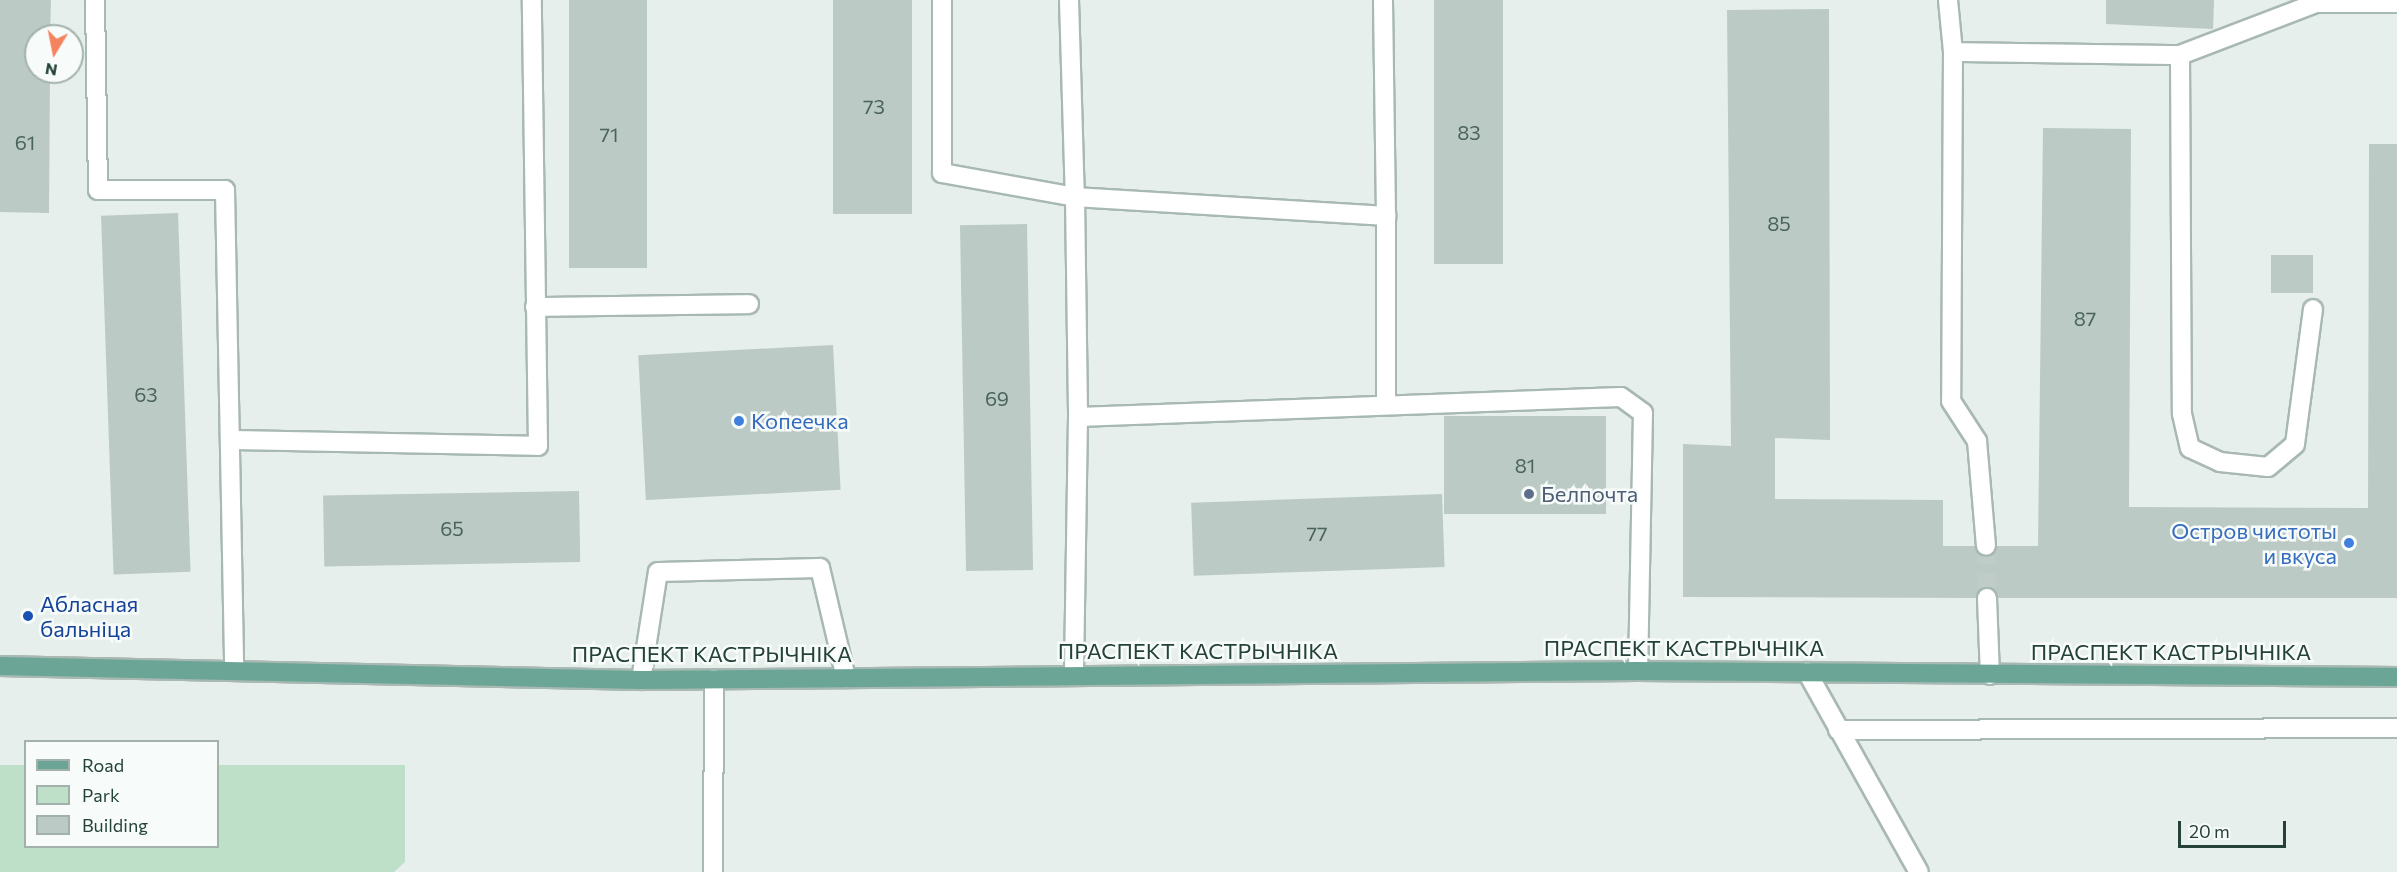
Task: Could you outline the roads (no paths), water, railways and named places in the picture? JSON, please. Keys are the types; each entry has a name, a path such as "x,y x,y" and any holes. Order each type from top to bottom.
{"main road":[{"name":"ПРАСПЕКТ КАСТРЫЧНІКА","path":"0,666 641,680 1638,672 2397,677"}],"lane":[{"path":"95,0 98,190 225,190 234,671"},
{"path":"230,440 538,446 532,0"},
{"path":"942,0 942,172 1075,197 1386,216"},
{"path":"1069,0 1078,417 1074,676"},
{"path":"1383,0 1386,405"},
{"path":"1948,0 1953,52 1951,401 1977,441 1986,546"},
{"path":"1953,52 2180,55 2316,3 2397,3"},
{"path":"2180,55 2182,414 2190,448 2220,462 2268,467 2295,444 2313,309"},
{"path":"535,308 749,304"},
{"path":"1078,417 1621,397 1643,413 1638,672"},
{"path":"641,680 658,572 819,568 846,678"},
{"path":"1987,598 1990,675"},
{"path":"1807,672 1919,872"},
{"path":"713,872 714,679"},
{"path":"1838,730 2397,728"}],"tunnel":[{"path":"1986,546 1987,598"}],"place":[{"name":"Копеечка","path":"739,421"},
{"name":"Белпочта","path":"1529,494"},
{"name":"Остров чистоты и вкуса","path":"2349,543"},
{"name":"Абласная бальніца","path":"28,616"}]}
